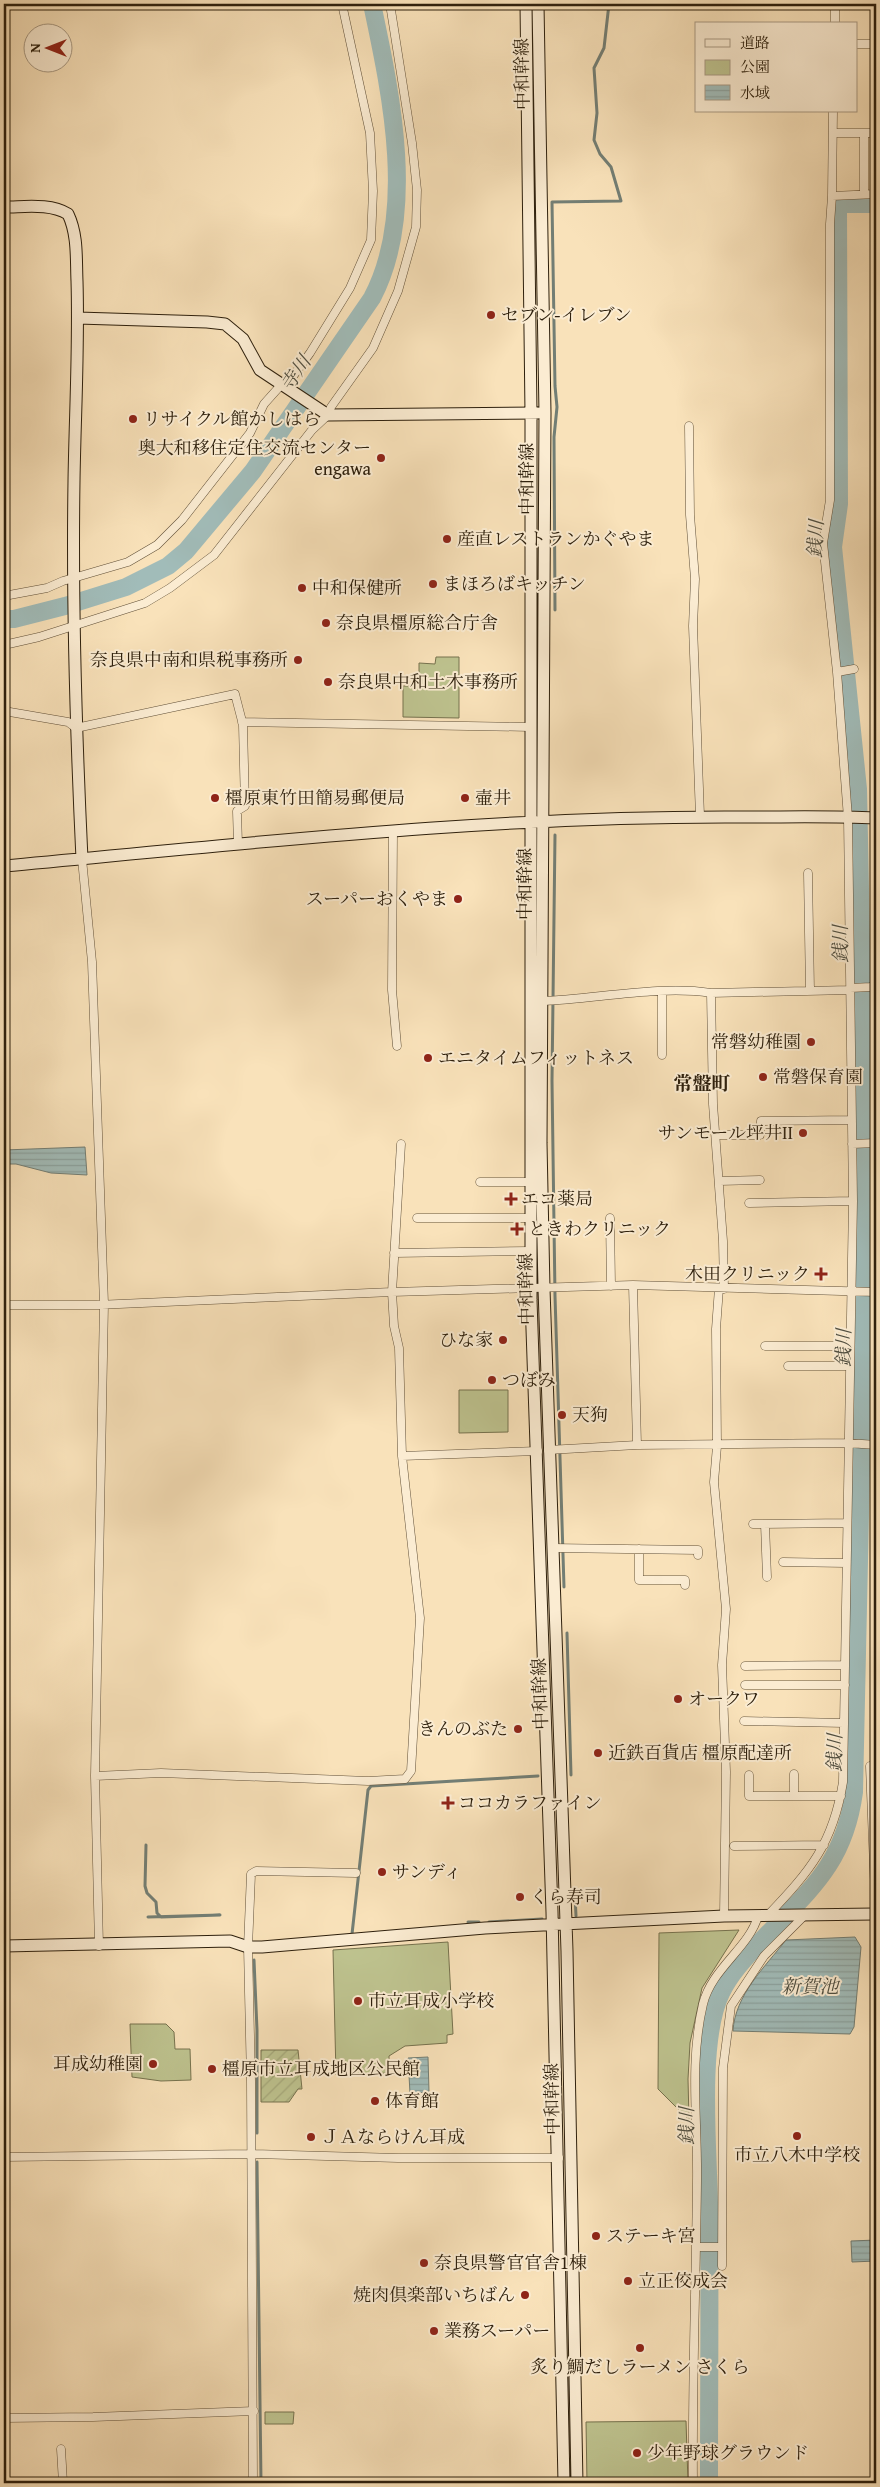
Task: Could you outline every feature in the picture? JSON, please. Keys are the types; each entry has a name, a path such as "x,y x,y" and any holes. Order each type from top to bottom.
{"main road":[{"name":"中和幹線","path":"526,4 531,413 531,1289 551,1450 560,1549 577,2483"},
{"name":"中和幹線","path":"538,4 545,413 543,821 550,1001 552,1924 559,2158 564,2483"},
{"path":"4,208 47,207 60,209 68,214 75,234 78,318 73,581 76,728 82,859"},
{"path":"78,318 225,324 243,338 260,370 324,413 545,413"},
{"path":"4,866 393,830 543,821 700,816 872,818"},
{"path":"4,1946 98,1946 230,1941 248,1947 347,1942 484,1928 552,1924 724,1916 875,1916"}],"street":[{"path":"4,596 73,581 128,562 157,545 182,520 245,440 264,404 284,386 310,353 350,288 367,252 373,226 370,133 342,4"},
{"path":"4,645 39,637 74,624 144,603 170,588 214,555 324,413 331,407 373,348 398,291 416,227 417,190 412,143 390,4"},
{"path":"835,4 835,22"},
{"path":"858,44 876,44"},
{"path":"693,2483 698,2247 694,2062 706,1992 720,1969 755,1927 811,1868 834,1823 841,1796 845,1685 847,1523 851,1443 850,1346 855,1291 853,1201 855,1143 852,1120 849,818 839,672 823,543 830,500 830,224 833,112"},
{"path":"833,133 876,133"},
{"path":"864,133 864,194"},
{"path":"832,196 876,194"},
{"path":"689,426 690,515 695,579 693,626 700,816"},
{"path":"839,672 853,669"},
{"path":"4,711 68,722 76,728 235,694 242,722 245,806 237,811 238,845"},
{"path":"242,722 530,727"},
{"path":"393,830 392,990 397,1046"},
{"path":"82,859 92,962 104,1304 95,1776 98,1946"},
{"path":"808,873 810,991"},
{"path":"550,1001 662,991 692,990 711,993 868,988 876,983"},
{"path":"662,991 662,1054"},
{"path":"711,993 719,1181 721,1288 716,1329 717,1446 714,1482 726,1609 722,1665 726,1772 724,1916"},
{"path":"716,1135 760,1135 761,1121 852,1120"},
{"path":"855,1143 874,1143"},
{"path":"95,1776 161,1773 368,1781 405,1779 411,1771 420,1618 402,1456 399,1348 394,1326 392,1292 401,1144"},
{"path":"719,1181 760,1180"},
{"path":"480,1182 531,1182"},
{"path":"749,1203 853,1201"},
{"path":"416,1218 531,1218"},
{"path":"610,1218 611,1286"},
{"path":"394,1253 531,1251"},
{"path":"4,1306 202,1302 392,1292 633,1285 874,1292"},
{"path":"633,1285 637,1445"},
{"path":"765,1346 850,1346"},
{"path":"788,1366 850,1366"},
{"path":"402,1456 637,1445 872,1444"},
{"path":"753,1524 847,1523"},
{"path":"765,1524 766,1577"},
{"path":"560,1549 698,1550 698,1555"},
{"path":"639,1549 639,1580 685,1580 685,1585"},
{"path":"783,1562 846,1563"},
{"path":"745,1666 845,1665"},
{"path":"745,1685 845,1685"},
{"path":"744,1721 844,1723"},
{"path":"875,1916 876,1860 870,1766 876,1766"},
{"path":"794,1774 794,1796"},
{"path":"749,1775 750,1796 841,1796"},
{"path":"734,1846 824,1845"},
{"path":"253,2483 252,2154 248,1947 251,1874 256,1871 356,1873"},
{"path":"722,2266 719,2247 723,2068 731,2006 764,1956 801,1915"},
{"path":"4,2157 252,2154 398,2158 559,2158"},
{"path":"698,2247 719,2247"},
{"path":"4,2418 254,2411"},
{"path":"61,2449 63,2483"}],"green space":[{"path":"436,657 459,657 459,718 403,717 403,686 413,686 419,681 419,663 435,664"},
{"path":"459,1390 508,1390 508,1432 459,1433"},
{"path":"739,1930 702,1988 690,2043 688,2079 689,2120 658,2089 659,1933"},
{"path":"448,1942 453,2034 447,2035 447,2043 405,2046 389,2056 389,2073 336,2075 333,1950"},
{"path":"130,2024 166,2024 174,2032 175,2049 190,2049 191,2080 161,2081 132,2077"},
{"path":"261,2050 298,2050 302,2089 298,2089 289,2102 261,2102"},
{"path":"265,2412 294,2412 293,2424 265,2424"},
{"name":"少年野球グラウンド","path":"686,2421 688,2483 587,2483 586,2422"}],"water":[{"path":"85,1147 87,1175 51,1173 16,1164 4,1164 4,1150"},
{"name":"新賀池","path":"855,1937 861,1947 854,2027 850,2034 733,2031 739,2005 745,1994 752,1982 786,1940"},
{"path":"428,2057 429,2092 410,2093 408,2058"},
{"path":"876,2240 876,2261 852,2262 851,2241"}],"waterway":[{"name":"寺川","path":"4,619 14,619 65,606 126,587 168,566 186,551 253,471 372,298 386,265 394,229 397,191 392,114 372,4"},
{"path":"555,610 554,437 557,407 552,202 621,201 611,167 600,154 594,140 597,113 594,68 604,48 609,4"},
{"name":"銭川","path":"709,2483 709,2203 706,2095 709,2038 714,2013 721,1993 734,1972 808,1892 833,1859 849,1818 854,1792 865,1283 865,1138 858,789 833,547 839,504 838,207 843,204 876,204"},
{"path":"555,835 552,1081 555,1296 564,1587"},
{"path":"567,1633 571,1775"},
{"path":"352,1934 368,1790 371,1786 538,1776"},
{"path":"146,1845 145,1886 147,1893 156,1902 157,1913 161,1917 220,1915 148,1917"},
{"path":"575,1895 576,1916"},
{"name":"銭川","path":"785,1910 792,1909"},
{"path":"489,1922 542,1919"},
{"path":"468,1922 479,1922"},
{"path":"254,1960 257,2030 257,2133"},
{"path":"257,2162 261,2483"}],"place":[{"name":"セブン-イレブン","path":"491,315"},
{"name":"リサイクル館かしはら","path":"133,419"},
{"name":"奥大和移住定住交流センター engawa","path":"381,458"},
{"name":"産直レストランかぐやま","path":"447,539"},
{"name":"まほろばキッチン","path":"433,584"},
{"name":"中和保健所","path":"302,588"},
{"name":"奈良県橿原総合庁舎","path":"326,623"},
{"name":"奈良県中南和県税事務所","path":"298,660"},
{"name":"奈良県中和土木事務所","path":"328,682"},
{"name":"橿原東竹田簡易郵便局","path":"215,798"},
{"name":"壷井","path":"465,798"},
{"name":"スーパーおくやま","path":"458,899"},
{"name":"常磐幼稚園","path":"811,1042"},
{"name":"エニタイムフィットネス","path":"428,1058"},
{"name":"常磐保育園","path":"763,1077"},
{"name":"サンモール坪井Ⅱ","path":"803,1133"},
{"name":"エコ薬局","path":"511,1199"},
{"name":"ときわクリニック","path":"517,1229"},
{"name":"木田クリニック","path":"821,1274"},
{"name":"ひな家","path":"503,1340"},
{"name":"つぼみ","path":"492,1380"},
{"name":"天狗","path":"562,1415"},
{"name":"オークワ","path":"678,1699"},
{"name":"きんのぶた","path":"518,1729"},
{"name":"近鉄百貨店 橿原配達所","path":"598,1753"},
{"name":"ココカラファイン","path":"448,1803"},
{"name":"サンディ","path":"382,1872"},
{"name":"くら寿司","path":"520,1897"},
{"name":"市立耳成小学校","path":"358,2001"},
{"name":"耳成幼稚園","path":"153,2064"},
{"name":"橿原市立耳成地区公民館","path":"212,2069"},
{"name":"体育館","path":"375,2101"},
{"name":"市立八木中学校","path":"797,2136"},
{"name":"ＪＡならけん耳成","path":"311,2137"},
{"name":"ステーキ宮","path":"596,2236"},
{"name":"奈良県警官官舎1棟","path":"424,2263"},
{"name":"立正佼成会","path":"628,2281"},
{"name":"焼肉倶楽部いちばん","path":"525,2295"},
{"name":"業務スーパー","path":"434,2331"},
{"name":"炙り鯛だしラーメン さくら","path":"640,2348"},
{"name":"少年野球グラウンド","path":"637,2453"}],"district":[{"name":"常盤町","path":"702,1083"}]}
